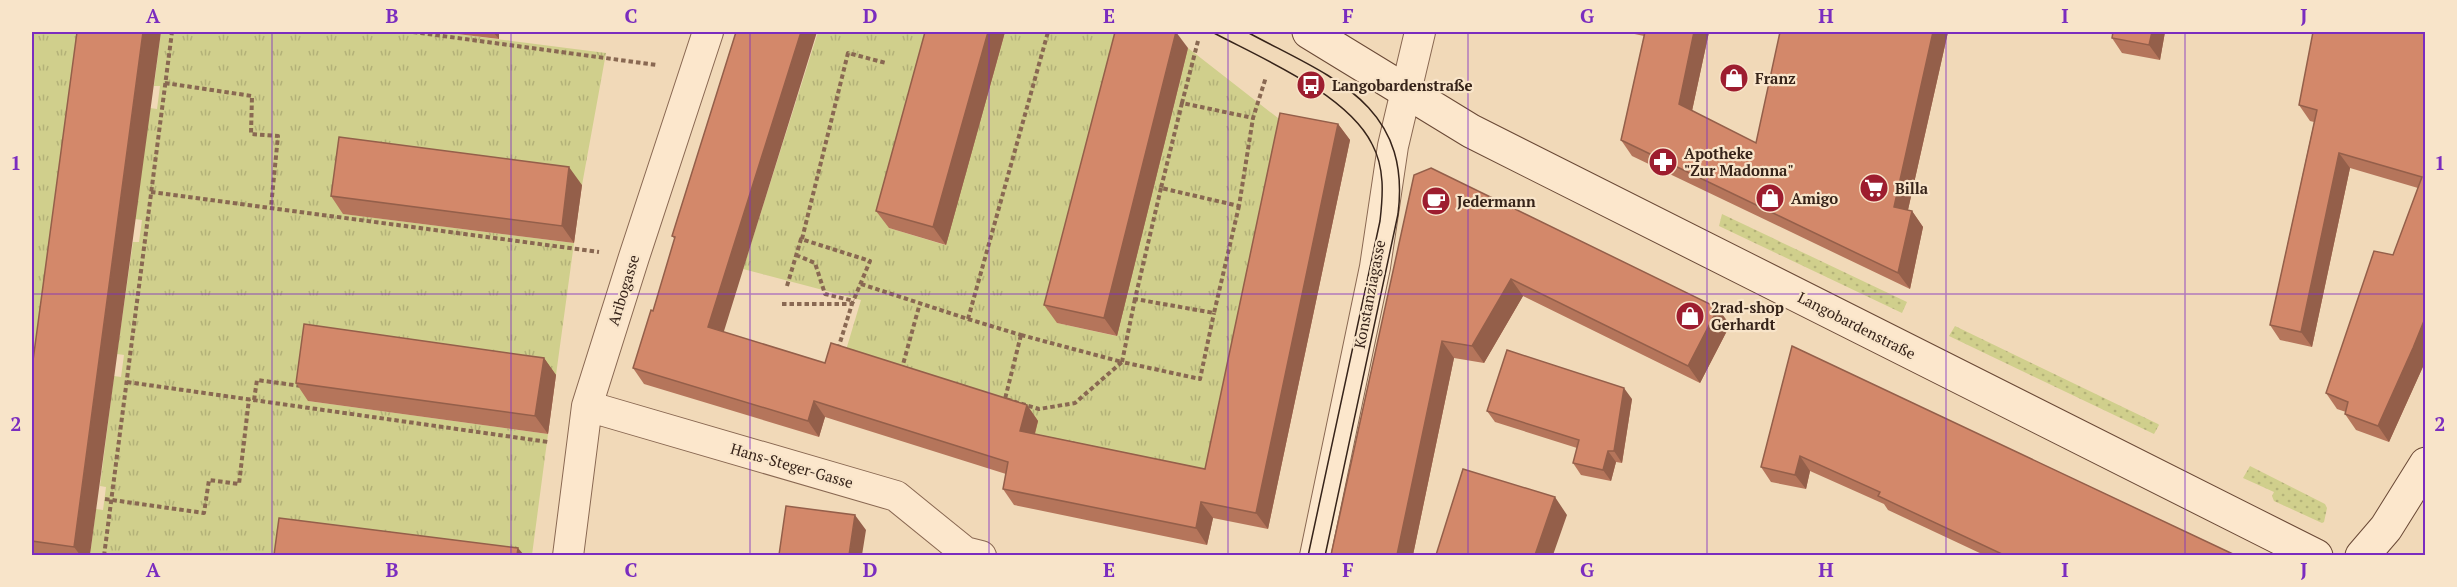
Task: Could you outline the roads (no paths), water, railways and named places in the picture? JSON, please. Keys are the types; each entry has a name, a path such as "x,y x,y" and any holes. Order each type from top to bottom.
{"street":[{"name":"Aribogasse","path":"568,555 587,406 633,257 708,32"},
{"name":"Langobardenstraße","path":"1309,32 1471,130 2316,555"},
{"name":"Konstanziagasse","path":"1315,555 1376,267 1392,153 1420,32"},
{"name":"Hans-Steger-Gasse","path":"587,406 896,496 965,552 981,555"},
{"path":"2362,555 2385,528 2426,464"}],"tram line":[{"path":"1212,32 1301,79 1343,109 1360,126 1372,144 1381,172 1380,221 1308,556"},
{"path":"1247,32 1334,79 1358,98 1378,119 1392,144 1399,176 1398,214 1325,556"}],"place":[{"name":"Franz","path":"1734,78"},
{"name":"Langobardenstraße","path":"1311,85"},
{"name":"Apotheke \"Zur Madonna\"","path":"1663,162"},
{"name":"Billa","path":"1874,188"},
{"name":"Amigo","path":"1770,198"},
{"name":"Jedermann","path":"1436,201"},
{"name":"2rad-shop Gerhardt","path":"1690,316"}]}
